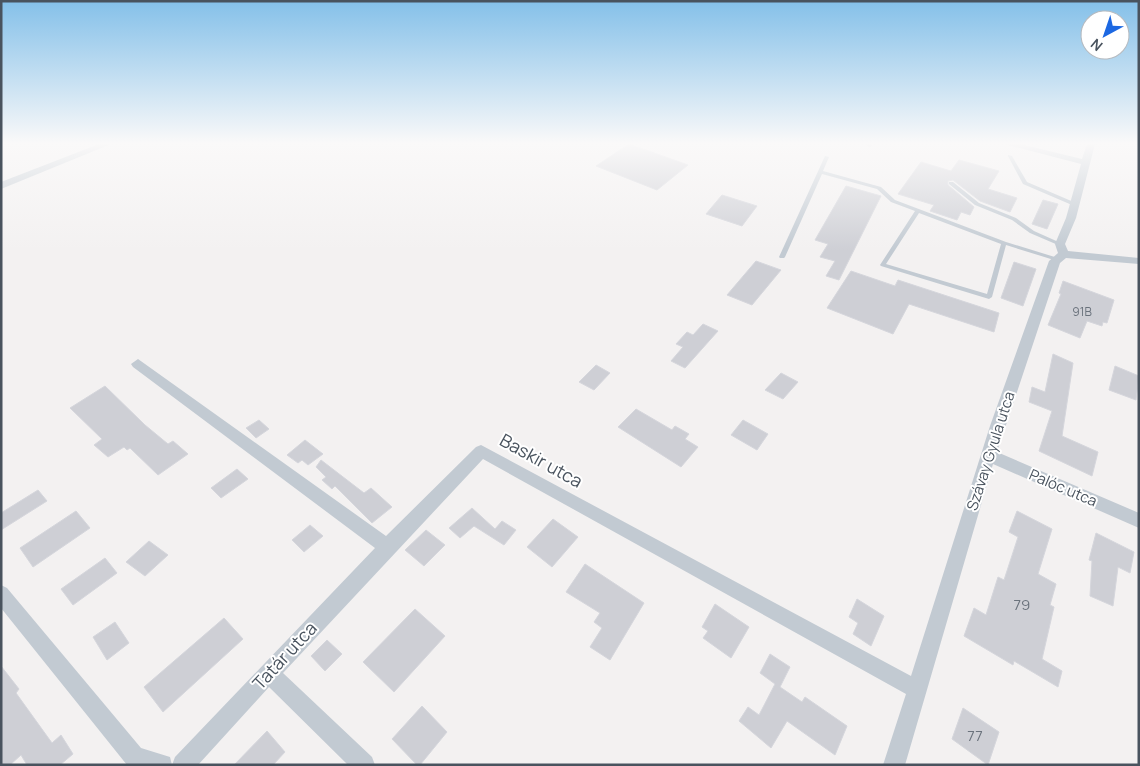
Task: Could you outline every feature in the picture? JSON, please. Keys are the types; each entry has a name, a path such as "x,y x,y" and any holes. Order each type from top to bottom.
{"street":[{"path":"1,186 17,180"},
{"name":"Szávay Gyula utca","path":"894,765 988,455 1060,252 1083,180"},
{"path":"1060,252 1139,261"},
{"path":"138,364 387,547"},
{"name":"Baskir utca","path":"387,547 481,451 918,690"},
{"name":"Palóc utca","path":"988,455 1139,521"},
{"name":"Tatár utca","path":"183,765 387,547"},
{"path":"1,594 135,758 162,765"},
{"path":"269,673 364,765"}],"lane":[{"path":"782,257 817,180"},
{"path":"849,180 879,188 893,201 1004,243 1060,252"},
{"path":"1023,180 1025,183 1074,204"},
{"path":"951,183 977,204 1014,219 1060,252"},
{"path":"918,210 883,265 989,297 1004,243"}],"building":[{"path":"631,180 670,180 657,190"},
{"path":"908,180 994,180 988,189 1017,198 1010,212 980,201 953,180 948,181 948,185 974,207 970,215 961,212 957,220 930,211 934,205 898,194"},
{"path":"846,186 881,196 839,280 826,276 835,261 820,257 828,244 815,240"},
{"path":"722,195 757,206 742,226 706,214"},
{"path":"1043,200 1058,204 1047,229 1032,224"},
{"path":"756,261 781,270 752,305 727,295"},
{"path":"1014,262 1036,269 1023,306 1001,298"},
{"path":"851,271 895,286 898,280 999,313 994,332 909,304 893,334 827,308"},
{"path":"1063,281 1114,300 1107,323 1103,322 1102,326 1087,321 1080,338 1048,325 1061,294 1059,293"},
{"path":"703,324 718,331 685,368 671,361 683,347 676,344 687,332 693,335"},
{"path":"1053,354 1073,363 1062,436 1098,452 1092,476 1039,451 1052,411 1029,402 1032,387 1045,392"},
{"path":"596,365 610,373 594,390 579,382"},
{"path":"1115,366 1139,376 1136,400 1109,390"},
{"path":"781,373 798,382 783,399 765,390"},
{"path":"105,386 145,425 168,444 173,441 188,454 158,475 130,448 127,450 124,447 108,457 94,445 102,439 70,408"},
{"path":"636,409 672,430 675,426 689,434 685,439 698,447 681,467 618,427"},
{"path":"259,420 269,429 256,438 246,428"},
{"path":"743,420 768,434 757,450 731,435"},
{"path":"305,440 323,454 308,465 302,460 298,463 287,455"},
{"path":"321,460 364,493 371,488 392,507 372,523 335,486 332,489 322,480 326,477 316,467"},
{"path":"237,469 248,479 221,498 211,488"},
{"path":"38,490 47,501 1,530 1,513"},
{"path":"472,508 495,529 502,521 516,530 504,545 474,526 460,538 449,528"},
{"path":"76,511 90,528 33,567 20,548"},
{"path":"1017,511 1052,529 1038,574 1056,584 1050,605 1054,607 1042,659 1062,671 1058,687 1014,661 1013,665 964,636 974,608 986,615 998,577 1004,580 1018,537 1009,532"},
{"path":"553,519 578,537 552,567 527,547"},
{"path":"310,525 323,536 304,552 292,540"},
{"path":"426,530 445,545 424,566 405,550"},
{"path":"1096,533 1134,552 1130,573 1118,567 1113,606 1090,596 1092,561 1089,560"},
{"path":"149,541 168,555 145,576 126,562"},
{"path":"105,558 117,573 73,605 61,589"},
{"path":"585,564 644,603 610,660 590,647 602,628 594,622 600,613 566,592"},
{"path":"857,599 884,616 871,646 853,634 858,623 849,617"},
{"path":"715,604 749,627 731,658 703,638 708,631 702,627"},
{"path":"415,609 445,636 394,692 363,662"},
{"path":"224,618 243,639 163,712 144,687"},
{"path":"115,622 129,643 107,660 93,637"},
{"path":"327,640 342,654 325,671 311,656"},
{"path":"770,654 790,667 780,687 802,702 805,697 847,726 835,755 787,721 771,748 739,721 748,707 759,715 775,684 760,673"},
{"path":"1,666 19,689 16,693 52,743 61,735 73,754 60,765 27,765 21,755 10,765 1,765"},
{"path":"422,706 447,732 420,765 417,765 392,739"},
{"path":"963,708 999,732 988,765 952,739"},
{"path":"267,731 285,752 273,765 234,765"}]}
